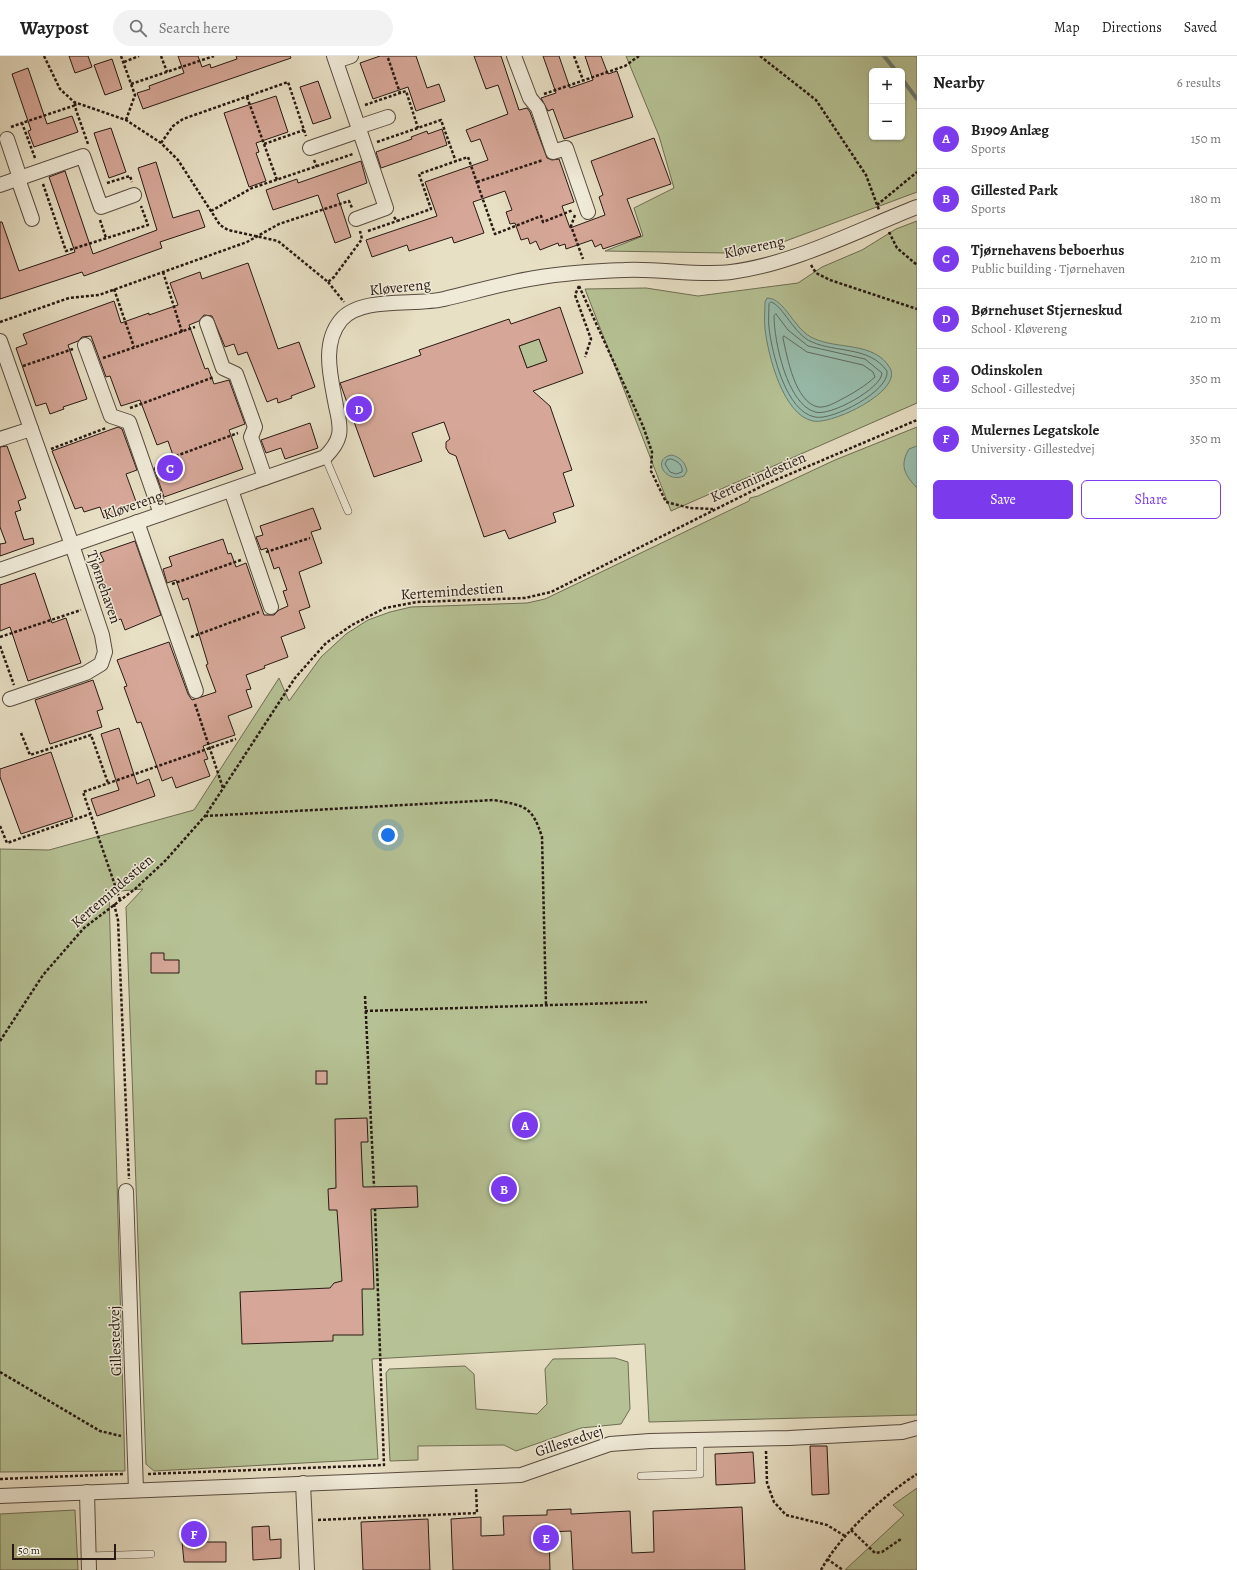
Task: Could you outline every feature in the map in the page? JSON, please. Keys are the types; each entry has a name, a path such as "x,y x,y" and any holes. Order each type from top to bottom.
{"street":[{"path":"351,56 335,59 386,208 356,219"},
{"path":"514,56 530,98 538,108 552,152 566,148 588,212"},
{"path":"310,148 388,116"},
{"path":"6,139 32,219"},
{"path":"0,185 83,156 101,207 134,195"},
{"name":"Kløvereng","path":"0,570 325,457 332,449 339,436 339,420 329,372 329,349 332,334 341,319 352,312 376,303 406,304 437,301 534,278 580,279 626,270 731,272 767,265 804,253 917,207"},
{"path":"207,323 223,368 236,374 255,427 251,437 265,478"},
{"name":"Tjørnehaven","path":"0,341 93,606 106,652 101,664 86,673 14,697"},
{"path":"85,345 111,416 129,422 161,514"},
{"path":"0,440 31,429"},
{"path":"231,490 271,607"},
{"path":"137,522 196,691"},
{"name":"Gillestedvej","path":"128,1187 136,1439 136,1490"},
{"name":"Gillestedvej","path":"0,1496 522,1475 610,1444 902,1432 917,1428"},
{"path":"303,1483 307,1570"},
{"path":"86,1492 89,1563"}],"lane":[{"path":"325,457 348,511"},
{"path":"641,1476 700,1474 700,1440"},
{"path":"89,1563 151,1554"}],"path":[{"path":"44,56 60,89 74,102 126,120 161,143 178,160 220,225 228,230 255,237 278,240 328,282 352,312"},
{"path":"121,56 135,95 126,120"},
{"path":"124,62 139,56"},
{"path":"161,56 167,72"},
{"path":"131,84 214,56"},
{"path":"574,56 583,80"},
{"path":"530,98 626,66 639,56"},
{"path":"760,56 816,100 866,175 883,220 897,248 917,265"},
{"path":"388,58 400,93"},
{"path":"161,143 173,126 183,119 288,82 310,148"},
{"path":"247,97 277,180"},
{"path":"37,164 22,123 76,105"},
{"path":"211,211 252,188 441,120 456,162"},
{"path":"264,144 304,130"},
{"path":"477,182 550,158 552,152"},
{"path":"361,233 431,209 420,174 468,157 495,234 541,216 543,222 577,209 571,226 584,261 575,295 591,339 585,357"},
{"path":"877,205 917,172"},
{"path":"0,322 69,298 98,295 247,242 279,224 349,201 356,219"},
{"path":"101,207 99,217 106,238"},
{"path":"386,208 397,221"},
{"path":"328,282 334,277 362,239"},
{"path":"804,253 816,273 830,280 917,309"},
{"path":"163,272 182,332"},
{"path":"580,279 643,426 652,452 651,471 666,502 690,508 714,509"},
{"path":"114,289 134,348"},
{"path":"92,362 207,323"},
{"path":"10,371 85,345"},
{"path":"111,416 230,371"},
{"name":"Kertemindestien","path":"0,1041 43,976 84,928 135,889 165,860 205,816 295,678 326,643 352,625 385,608 417,602 525,598 551,592 764,485 917,420"},
{"path":"40,453 125,421"},
{"path":"145,467 255,427"},
{"path":"160,588 310,538"},
{"path":"0,637 93,606"},
{"path":"179,642 271,607"},
{"path":"0,646 14,697"},
{"path":"196,691 192,696 223,789"},
{"path":"21,733 30,755 91,735 108,783"},
{"path":"120,900 83,792 236,739"},
{"path":"205,816 494,800 518,804 526,808 536,818 542,837 546,1004"},
{"path":"0,826 6,843 90,814"},
{"path":"114,904 118,920 128,1187"},
{"path":"365,996 374,1186"},
{"path":"365,1011 546,1004 647,1002"},
{"path":"0,1479 384,1464 375,1209"},
{"path":"0,1372 100,1431 136,1439"},
{"path":"766,1438 767,1483 774,1502 786,1515 828,1525 845,1536"},
{"path":"821,1570 827,1559 851,1530 885,1499 917,1474"},
{"path":"305,1520 477,1513 475,1478"},
{"path":"851,1530 875,1553 882,1552 901,1539"},
{"path":"827,1559 843,1570"}],"shaded area":[{"path":"626,56 917,56 917,192 775,245 726,253 605,251 643,236 634,208 674,188 659,136"},
{"path":"917,221 917,403 671,511 585,289 646,288 698,296 798,283 822,267 862,250 896,229"},
{"path":"539,339 547,361 527,368 519,346"},
{"path":"917,427 917,1415 649,1422 645,1344 372,1359 378,1459 154,1471 146,1464 126,907 143,889 109,892 125,1471 0,1472 0,849 49,850 194,810 279,678 289,701 321,657 346,634 368,620 390,612 411,607 527,603 545,599 749,501 750,498 758,496 835,460"},
{"path":"615,1358 628,1362 630,1409 621,1424 581,1428 516,1451 504,1445 418,1446 418,1460 390,1461 386,1373 389,1369 465,1366 474,1374 476,1409 537,1414 547,1404 545,1369 553,1359"},
{"path":"917,1488 917,1570 845,1570 904,1515 893,1505"},
{"path":"75,1510 78,1570 0,1570 0,1514"}],"water":[{"path":"767,298 773,299 779,303 800,328 813,338 823,342 865,350 883,359 890,368 891,377 886,387 864,405 835,418 822,421 813,421 802,416 793,408 785,396 774,368 765,329 765,302"},
{"path":"917,446 917,488 909,479 905,470 904,460 909,449"},
{"path":"672,455 684,463 687,471 684,476 677,478 671,477 663,470 662,461 666,457"}],"building":[{"path":"69,56 88,56 92,67 75,73"},
{"path":"178,56 198,56 202,67 210,64 211,68 237,59 236,56 290,56 291,58 143,109 137,93 150,89 149,86 184,73"},
{"path":"380,56 416,56 427,88 439,84 445,101 416,111 408,87 373,99 360,63"},
{"path":"474,56 501,56 519,110 527,108 530,112 547,158 552,160 559,159 574,202 562,206 570,228 605,215 599,197 603,195 591,161 654,138 671,184 627,199 641,236 603,249 601,244 595,247 592,240 566,249 565,244 559,246 558,243 540,250 536,241 530,244 528,238 521,240 515,223 510,224 506,212 512,210 505,191 473,202 484,233 454,243 452,237 409,251 407,245 372,257 366,240 437,216 425,182 488,160 480,139 471,142 466,130 508,114 498,85 486,89"},
{"path":"543,56 559,56 570,88 593,80 585,56 601,56 608,74 617,71 633,117 564,139 553,109 548,111 541,98 556,93"},
{"path":"112,59 122,89 105,95 94,65"},
{"path":"28,68 47,124 72,116 78,132 34,147 28,131 31,130 12,74"},
{"path":"318,81 331,118 313,124 300,87"},
{"path":"276,96 288,132 256,143 259,152 256,153 266,181 249,187 224,113"},
{"path":"111,128 126,172 109,178 94,133"},
{"path":"442,129 447,145 381,168 376,152 412,139 411,137 427,131 428,134"},
{"path":"361,161 367,183 337,194 351,237 335,243 318,195 273,210 266,190 297,179 298,183"},
{"path":"156,162 173,218 199,210 205,227 160,242 162,248 84,276 82,272 0,299 0,222 2,222 19,271 75,252 49,177 65,171 93,254 157,230 138,168"},
{"path":"248,263 278,349 299,342 315,387 291,396 292,398 278,403 277,398 267,402 247,352 238,355 234,344 225,347 212,316 204,315 199,321 189,325 205,369 208,368 214,384 229,380 245,424 229,430 243,469 164,497 154,468 175,461 168,441 157,445 140,400 121,406 110,376 106,377 91,336 82,337 78,341 68,345 87,399 63,407 64,409 50,414 46,403 36,406 16,348 27,344 23,334 114,301 121,323 149,313 149,315 178,305 170,283 200,272 202,279"},
{"path":"560,307 583,373 533,391 550,406 572,470 563,473 574,506 553,513 556,522 509,539 505,530 484,537 456,456 449,453 446,448 446,442 450,439 444,422 412,433 422,461 374,477 340,383 421,355 419,350 509,319 511,324","holes":["539,339 547,361 527,368 519,346"]},
{"path":"310,423 318,448 285,459 281,448 266,453 261,440"},
{"path":"118,427 122,429 137,470 126,474 138,507 104,518 100,507 84,512 82,507 75,509 52,451"},
{"path":"7,446 26,498 18,501 21,510 15,512 24,540 33,538 34,544 0,556 0,544 6,543 0,527 0,447"},
{"path":"313,508 321,529 311,532 322,563 299,572 310,607 299,611 305,628 281,637 288,657 246,675 251,689 246,690 252,707 228,716 235,735 203,746 208,759 204,760 210,776 176,788 172,777 162,781 141,722 137,723 124,687 127,686 117,660 169,642 188,694 192,700 216,692 206,665 208,664 188,598 183,600 176,580 167,583 163,569 172,566 169,557 223,539 228,554 231,553 236,567 246,563 264,615 274,615 279,610 288,606 283,591 287,590 279,567 274,569 267,548 261,550 256,537 263,535 260,526"},
{"path":"135,541 161,615 125,630 121,619 111,622 107,613 111,611 96,570 99,569 97,564 104,561 100,553"},
{"path":"35,573 52,623 66,618 81,663 28,681 10,627 0,631 0,585"},
{"path":"93,680 103,709 97,711 102,727 50,744 35,700"},
{"path":"119,728 137,784 149,779 155,796 97,816 91,799 119,790 101,734"},
{"path":"51,752 73,817 21,834 0,777 0,769"},
{"path":"151,953 164,953 164,960 179,960 179,973 151,973"},
{"path":"316,1071 327,1071 327,1084 316,1084"},
{"path":"367,1118 368,1142 361,1142 363,1187 417,1186 418,1207 371,1209 374,1289 362,1289 363,1335 333,1335 333,1341 242,1344 240,1292 330,1288 334,1283 342,1281 337,1210 329,1210 328,1189 336,1188 335,1119"},
{"path":"810,1446 827,1446 829,1494 812,1495"},
{"path":"753,1452 755,1483 716,1485 715,1454"},
{"path":"742,1507 745,1570 573,1570 571,1531 549,1532 550,1570 453,1570 451,1519 481,1517 481,1536 504,1535 503,1516 547,1515 547,1510 571,1509 571,1514 630,1511 632,1553 654,1552 653,1511"},
{"path":"428,1519 430,1570 363,1570 361,1522"},
{"path":"269,1526 270,1540 281,1539 281,1558 253,1560 252,1527"},
{"path":"181,1531 200,1531 203,1542 226,1542 226,1562 184,1562"}],"waterway":[{"path":"884,56 894,68"},
{"path":"905,83 917,99"}],"place":[{"name":"Børnehuset Stjerneskud","path":"359,409"},
{"name":"Tjørnehavens beboerhus","path":"170,468"},
{"name":"B1909 Anlæg","path":"525,1125"},
{"name":"Gillested Park","path":"504,1189"},
{"name":"Mulernes Legatskole","path":"194,1534"},
{"name":"Odinskolen","path":"546,1538"}]}
